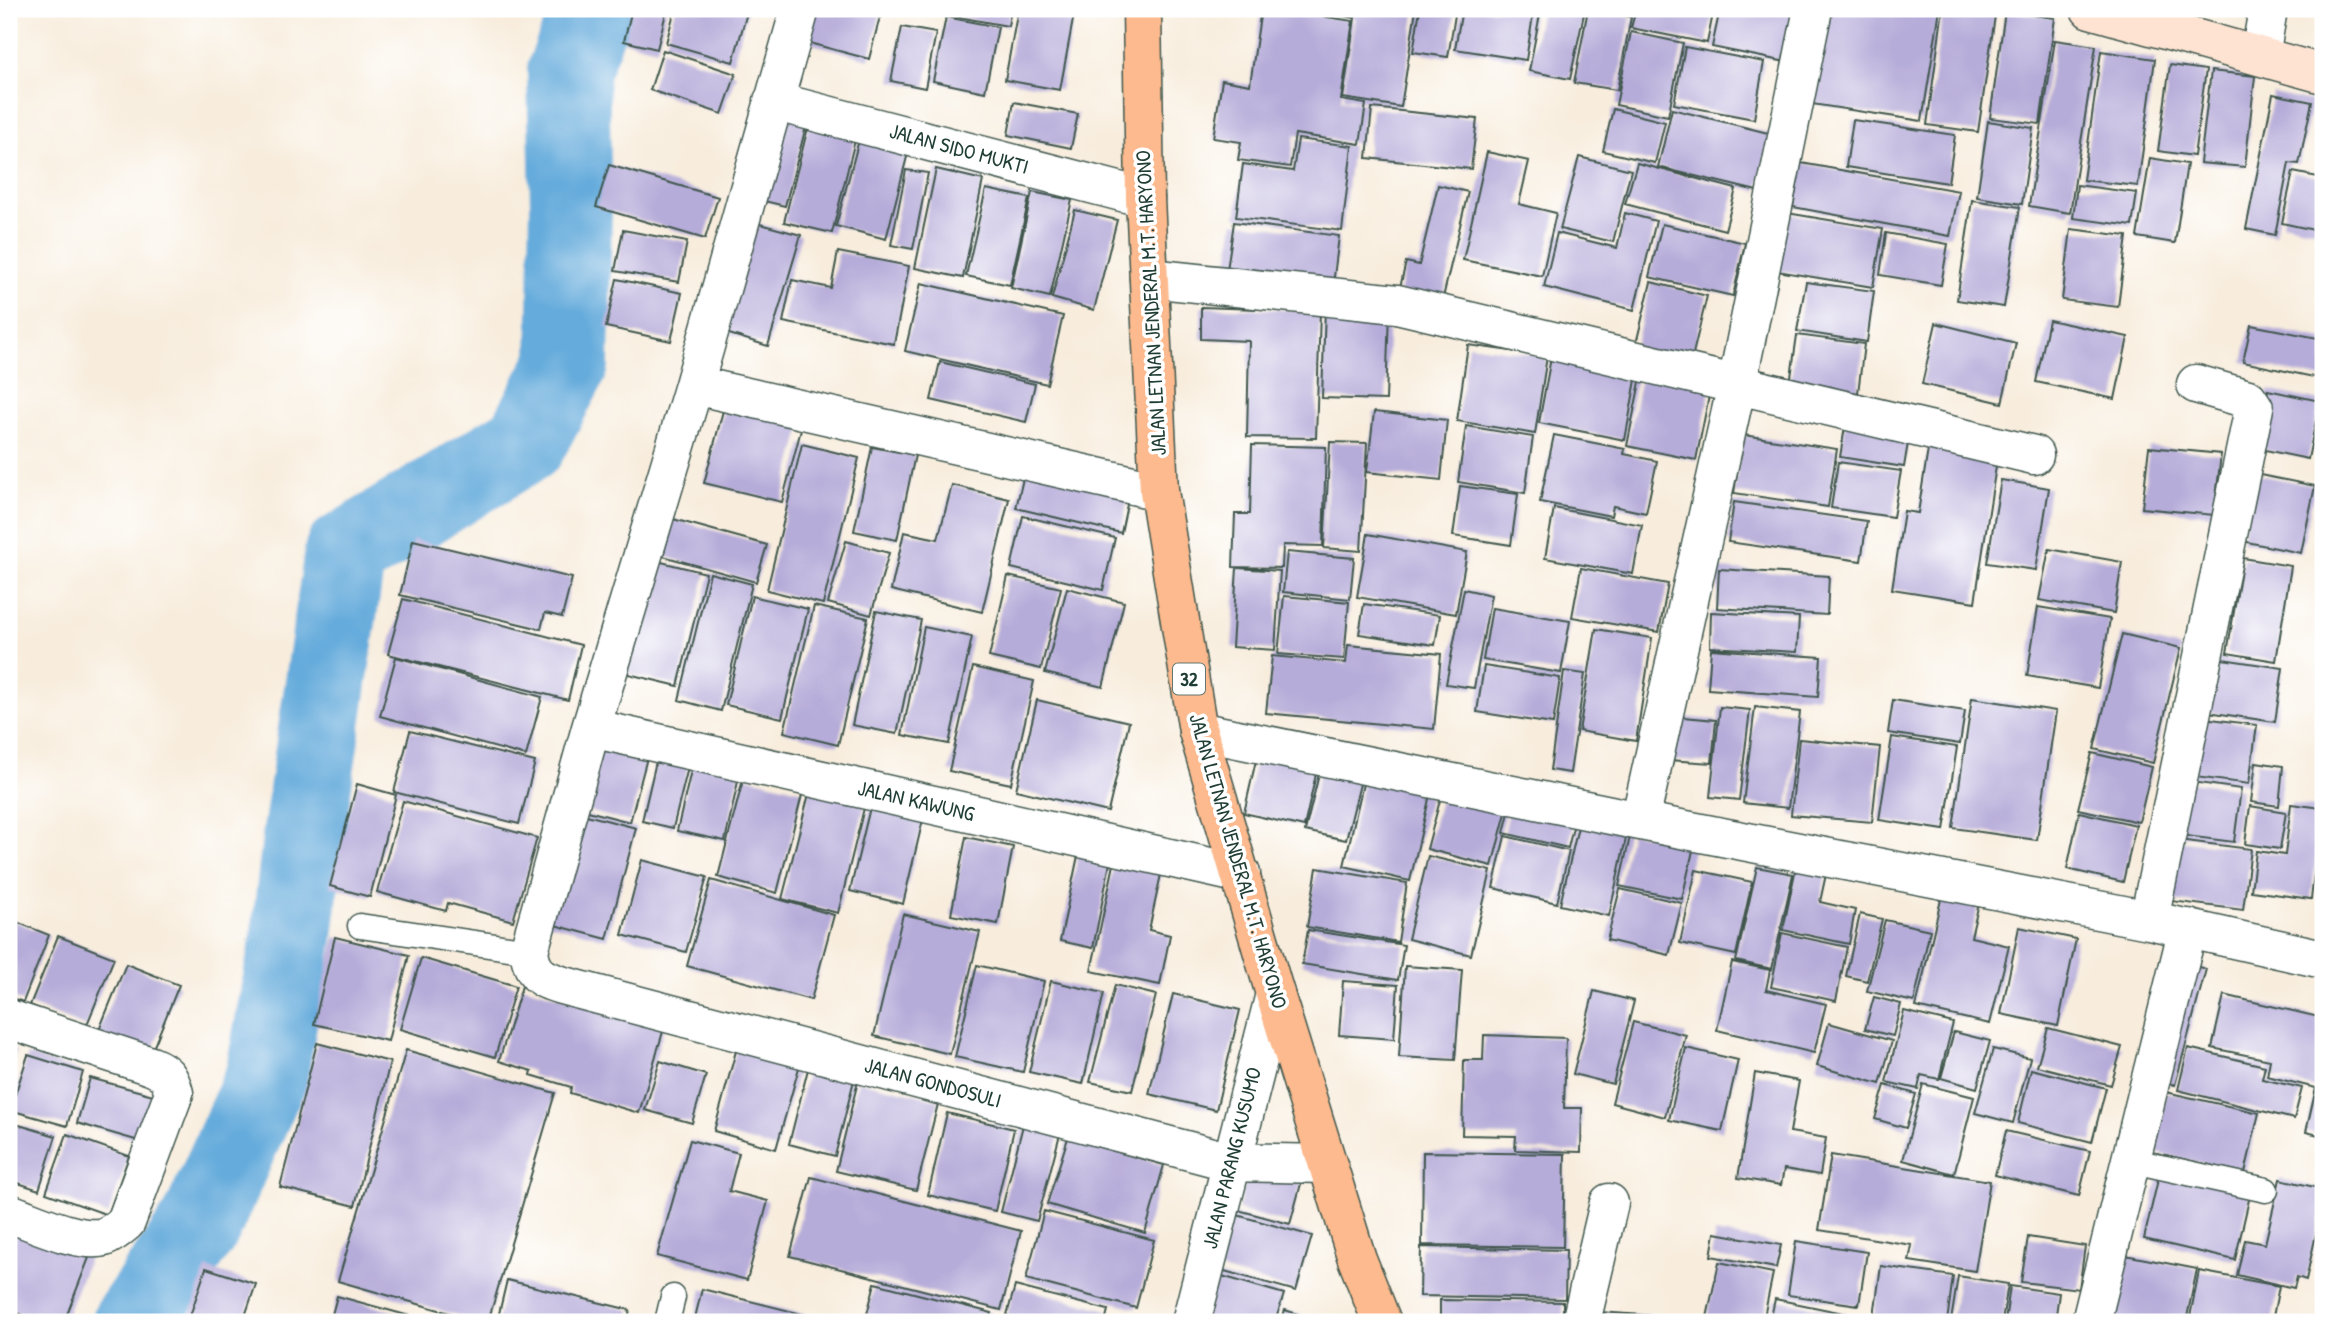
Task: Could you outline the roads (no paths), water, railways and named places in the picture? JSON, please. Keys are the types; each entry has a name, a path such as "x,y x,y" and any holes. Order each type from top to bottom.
{"highway":[{"name":"JALAN LETNAN JENDERAL M.T. HARYONO","path":"1142,9 1145,198 1159,491 1198,731 1327,1164 1357,1259 1381,1322"}],"street":[{"path":"536,965 591,729 694,385 800,9"},
{"path":"1640,821 1737,384 1813,9"},
{"path":"2090,9 2323,74"},
{"path":"2260,55 2268,9"},
{"name":"JALAN SIDO MUKTI","path":"773,101 1145,198"},
{"path":"1149,278 1397,304 2034,455"},
{"path":"2149,920 2254,408 2248,399 2196,384"},
{"path":"694,385 1159,491"},
{"name":"JALAN KAWUNG","path":"591,729 1241,874"},
{"path":"1198,731 1640,821 2149,920 2323,960"},
{"path":"2091,1322 2188,928"},
{"name":"JALAN GONDOSULI","path":"536,965 1231,1163 1327,1164"},
{"name":"JALAN PARANG KUSUMO","path":"1191,1322 1275,994"},
{"path":"9,1019 151,1066 171,1079 174,1093 126,1222 115,1232 91,1239 9,1213"},
{"path":"1581,1322 1609,1203"}],"lane":[{"path":"359,926 536,965"},
{"path":"2131,1158 2266,1191"},
{"path":"667,1322 673,1297"}],"waterway":[{"path":"133,1322 201,1224 266,1077 292,936 303,839 345,553 526,442 568,363 571,207 568,71 592,9"}]}
